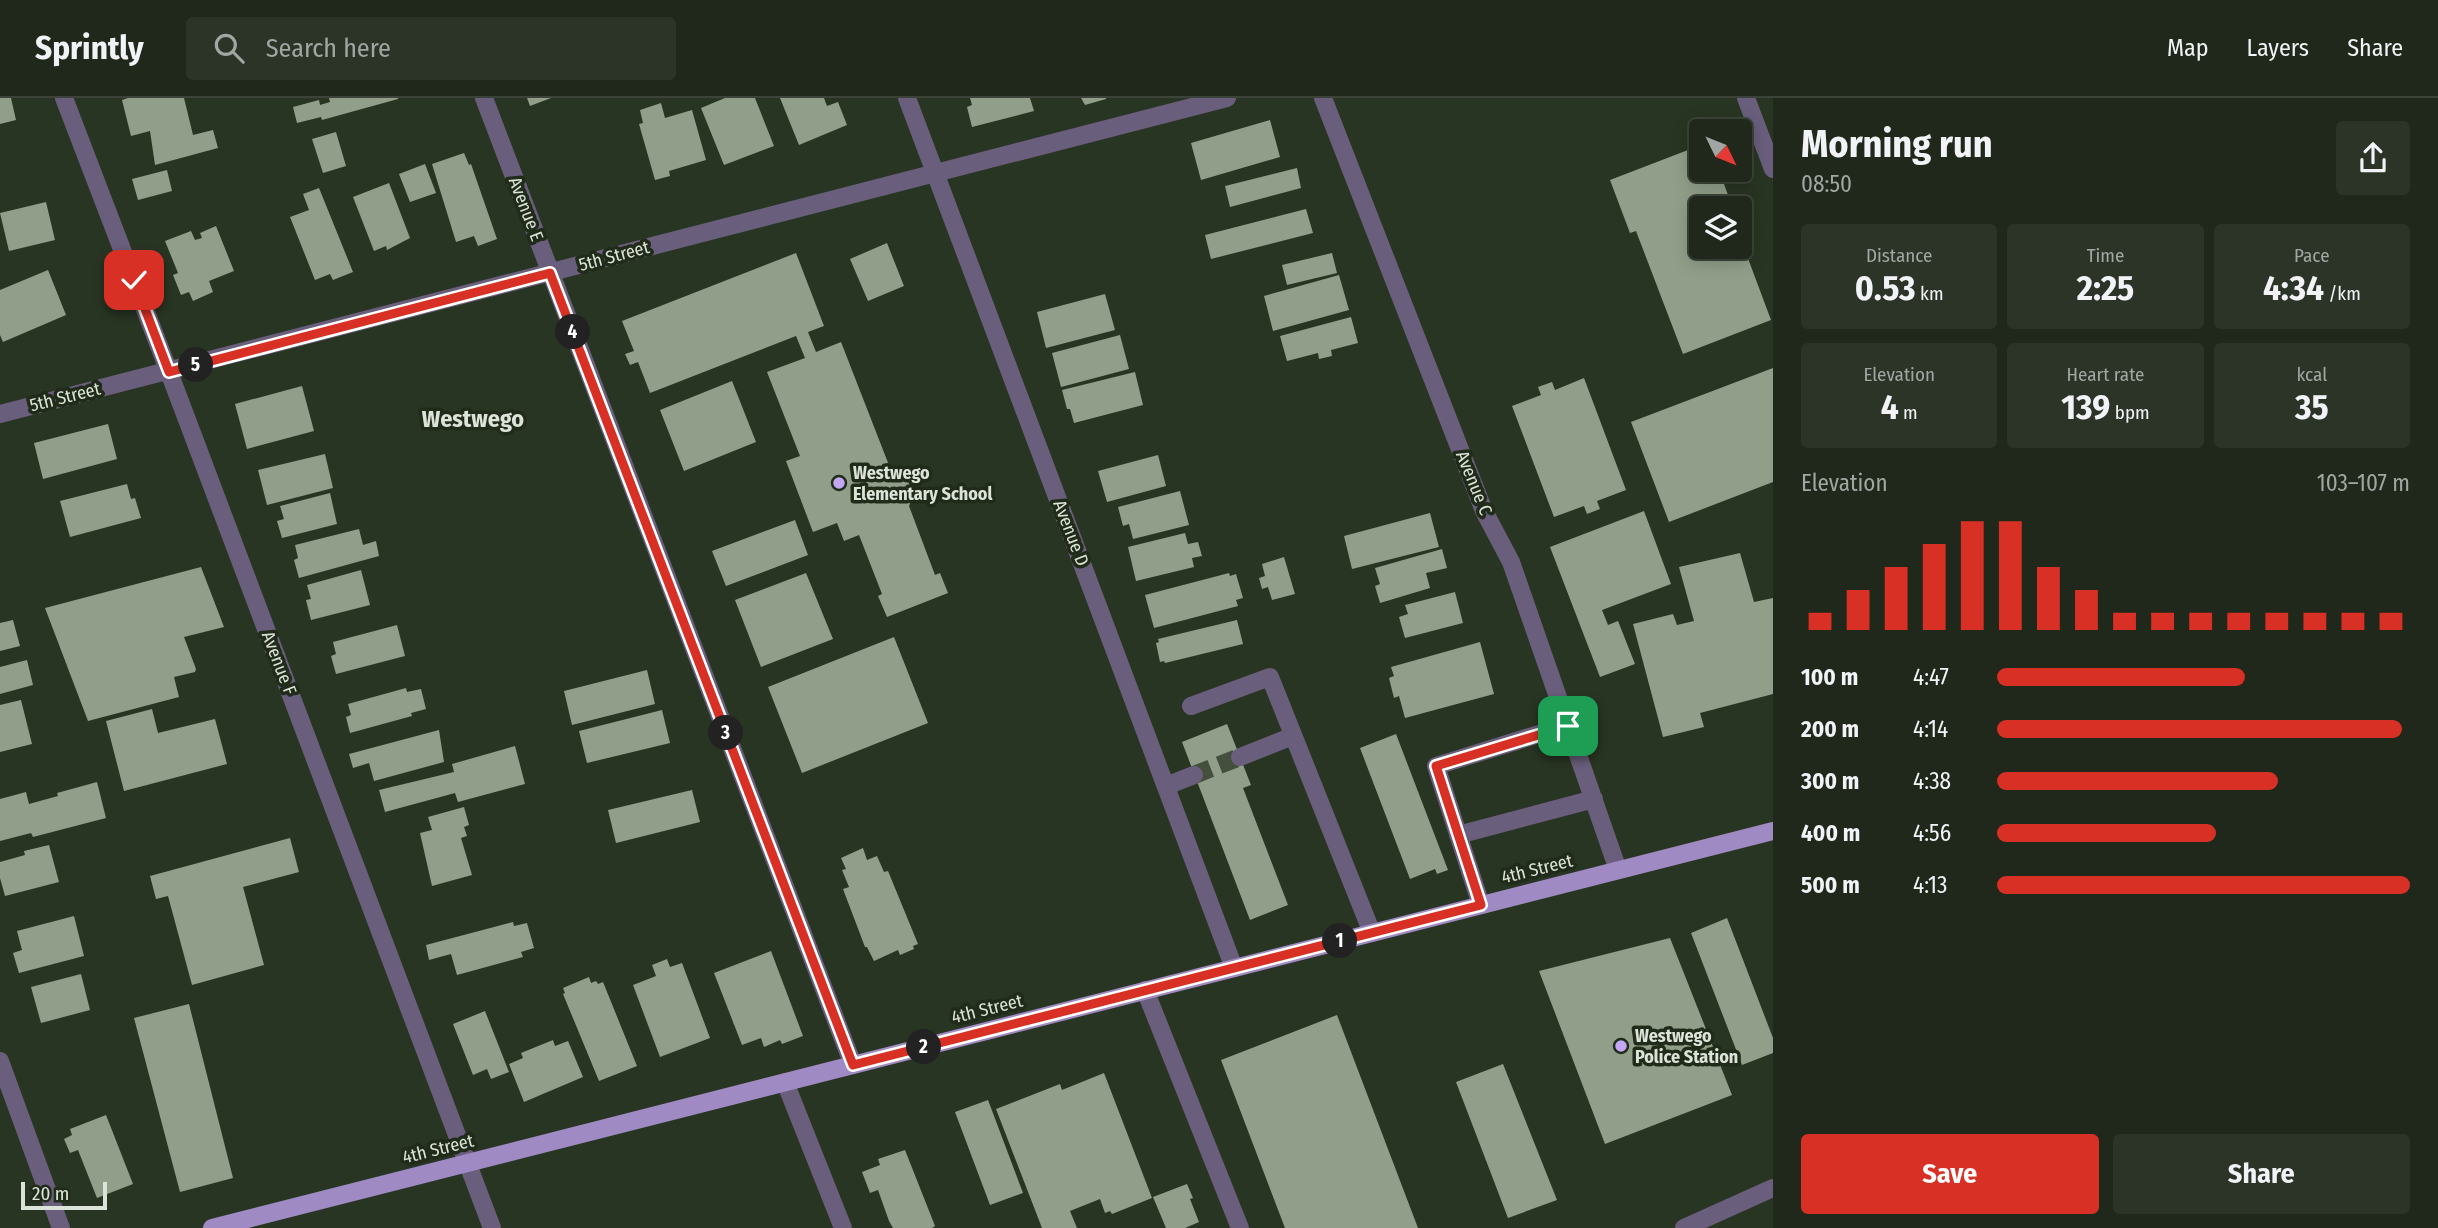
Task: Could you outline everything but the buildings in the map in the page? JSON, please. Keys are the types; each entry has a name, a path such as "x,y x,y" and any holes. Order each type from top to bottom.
{"main road":[{"name":"4th Street","path":"212,1228 1773,831"}],"street":[{"name":"Avenue F","path":"64,98 492,1228"},
{"name":"Avenue E","path":"484,98 853,1065"},
{"name":"Avenue D","path":"907,98 1234,968"},
{"name":"5th Street","path":"0,414 935,171 1227,98"},
{"name":"Avenue C","path":"1324,98 1484,511 1511,562 1618,870"},
{"path":"1746,98 1773,169"},
{"path":"1191,706 1270,677 1372,933"},
{"path":"1481,905 1436,766 1568,726"},
{"path":"1240,757 1293,736"},
{"path":"1166,786 1194,775"},
{"path":"1458,835 1594,799"},
{"path":"1145,990 1240,1228"},
{"path":"0,1060 61,1228"},
{"path":"785,1082 843,1228"},
{"path":"1684,1228 1773,1188"}],"tunnel":[{"path":"1194,775 1240,757"}],"place":[{"name":"Westwego Elementary School","path":"839,483"},
{"name":"Westwego Police Station","path":"1621,1046"}],"district":[{"name":"Westwego","path":"473,419"}],"route":[{"path":"134,280 169,372 550,273 853,1065 1481,905 1436,766 1568,726"}]}
